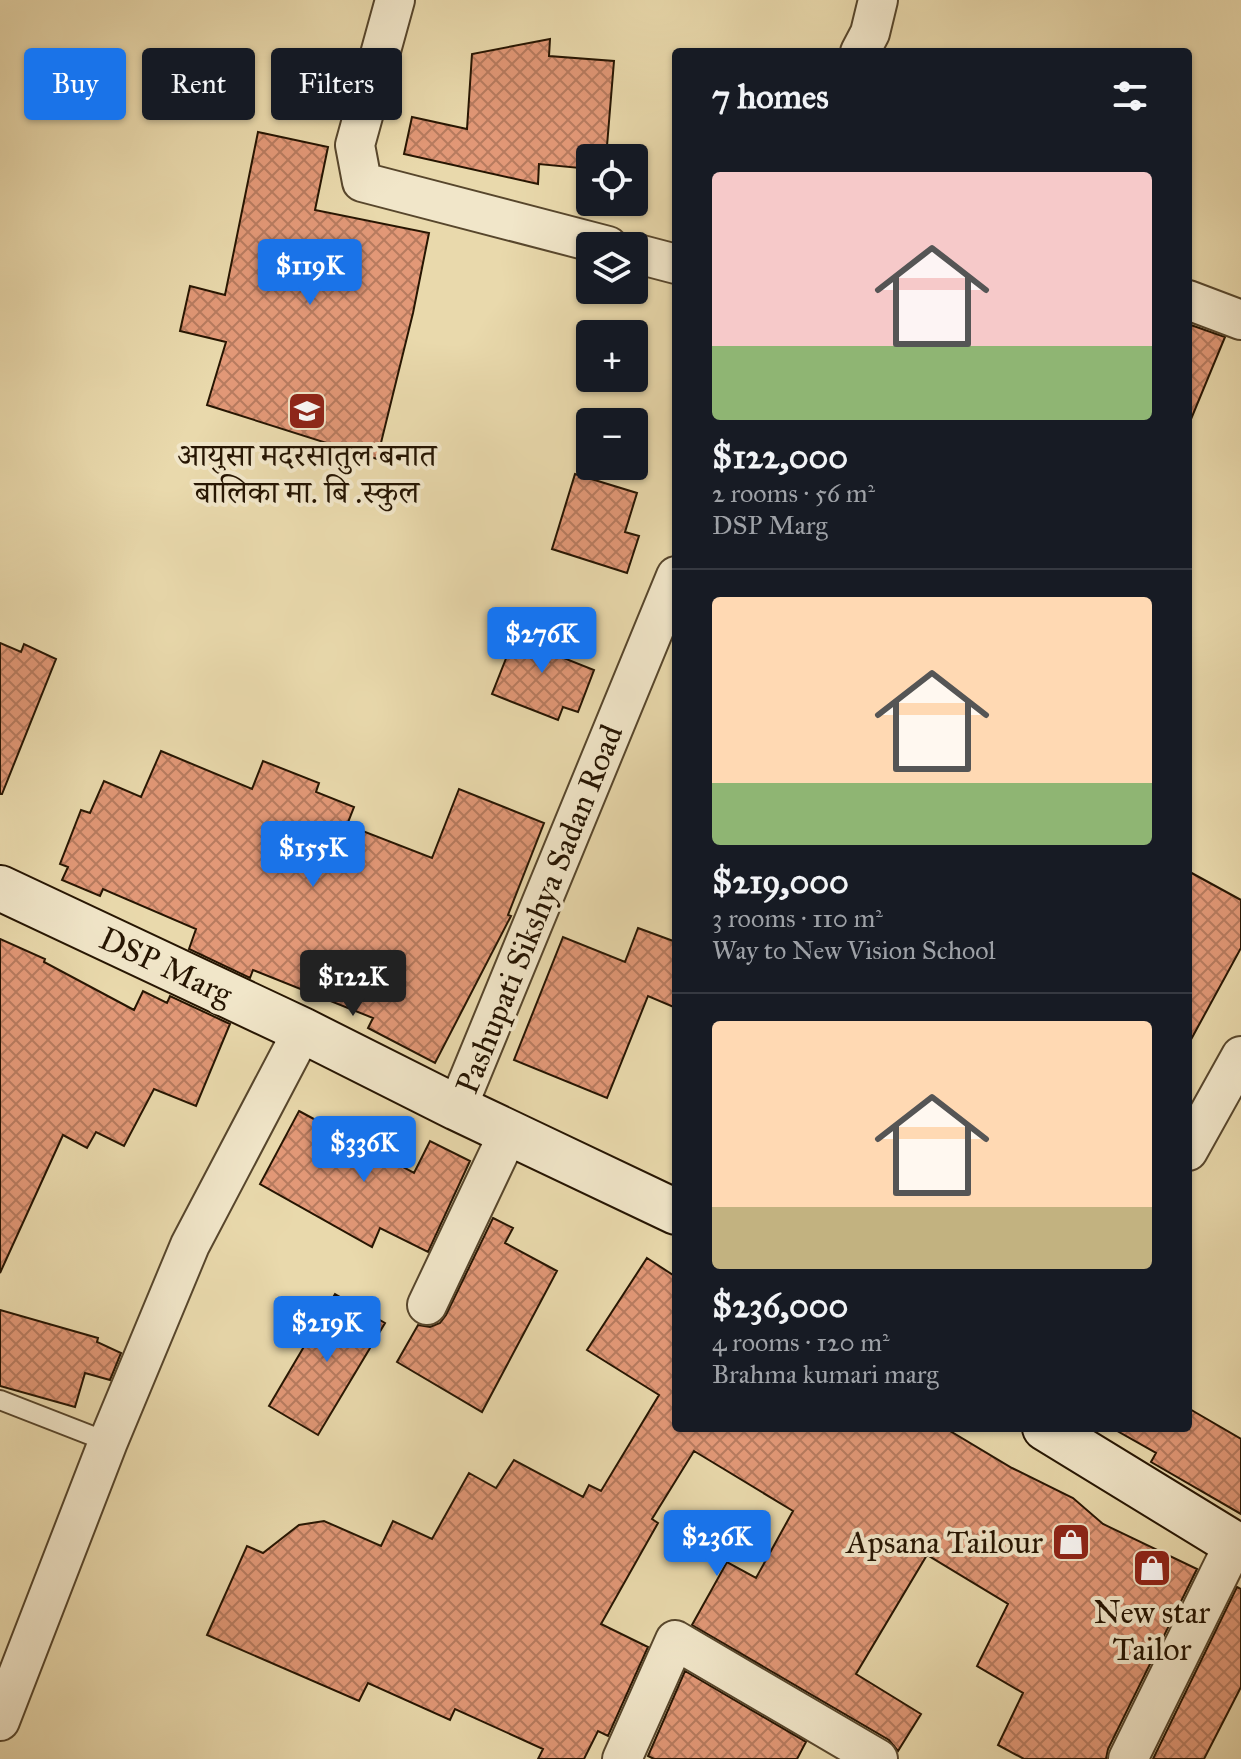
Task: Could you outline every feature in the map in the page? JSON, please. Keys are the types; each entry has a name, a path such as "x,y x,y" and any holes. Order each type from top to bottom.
{"street":[{"path":"395,0 355,145 362,182 576,238"},
{"path":"862,48 870,33 878,0"},
{"path":"648,257 672,263"},
{"path":"1192,302 1241,320"},
{"name":"Pashupati Sikshya Sadan Road","path":"457,1108 672,586"},
{"name":"DSP Marg","path":"0,888 302,1030 672,1210"},
{"path":"0,1721 108,1442 190,1245 302,1030"},
{"path":"1192,1144 1241,1056"},
{"path":"427,1305 509,1132"},
{"path":"1052,1432 1237,1546 1128,1759"},
{"path":"622,1759 675,1640 878,1759"}],"lane":[{"path":"0,1400 108,1442"}],"building":[{"path":"550,39 549,56 614,61 607,144 576,144 576,168 539,164 538,184 404,154 412,117 467,129 472,54"},
{"path":"258,132 328,147 315,210 429,233 377,459 207,405 226,342 180,331 190,286 225,295"},
{"path":"1192,325 1225,337 1192,417"},
{"path":"575,474 576,480 595,480 637,493 625,532 639,536 627,573 552,549"},
{"path":"520,623 567,641 561,657 594,670 578,712 563,707 558,720 492,694"},
{"path":"0,643 21,652 24,644 56,659 2,794 0,794"},
{"path":"161,751 252,789 263,761 319,783 316,792 354,807 347,825 432,858 459,789 544,823 508,915 511,916 435,1063 368,1028 373,1018 253,970 250,978 189,949 196,929 103,889 100,896 62,880 68,867 60,864 81,810 90,813 104,781 141,797"},
{"path":"1192,873 1241,900 1241,948 1192,1038"},
{"path":"638,928 672,941 672,1006 648,996 607,1098 514,1060 563,937 625,962"},
{"path":"0,939 45,959 44,962 134,1010 143,991 167,1003 170,996 230,1024 196,1106 154,1089 124,1146 96,1132 87,1148 63,1135 0,1273"},
{"path":"299,1111 414,1173 430,1141 470,1161 428,1252 380,1228 372,1247 260,1184"},
{"path":"493,1218 513,1228 505,1243 557,1271 482,1412 397,1362 418,1325 430,1327 440,1323 446,1315"},
{"path":"647,1258 672,1274 672,1432 952,1432 1012,1468 1073,1498 1103,1524 1197,1569 1108,1749 1106,1759 1024,1759 998,1745 1023,1693 977,1666 1008,1604 927,1555 856,1674 921,1714 898,1751 889,1740 692,1625 727,1562 756,1578 793,1511 694,1451 652,1519 658,1523 601,1624 648,1647 608,1736 598,1731 584,1759 538,1759 543,1749 455,1709 450,1720 368,1683 359,1701 207,1635 247,1546 263,1553 299,1525 324,1521 381,1546 393,1521 432,1539 469,1473 496,1488 514,1460 583,1497 589,1485 601,1491 659,1395 587,1350"},
{"path":"335,1294 385,1323 318,1435 269,1406"},
{"path":"0,1310 98,1338 97,1342 121,1353 110,1380 85,1373 75,1407 0,1386"},
{"path":"1192,1410 1241,1439 1241,1514 1151,1462 1156,1453 1119,1432 1192,1432"},
{"path":"1237,1587 1241,1589 1241,1687 1204,1759 1153,1759"},
{"path":"685,1671 806,1742 797,1759 654,1759 648,1756"}],"place":[{"name":"आयुसा मदरसातुल बनात बालिका मा. बि .स्कुल","path":"307,411"},
{"name":"Apsana Tailour","path":"1071,1542"},
{"name":"New star Tailor","path":"1152,1568"}]}
